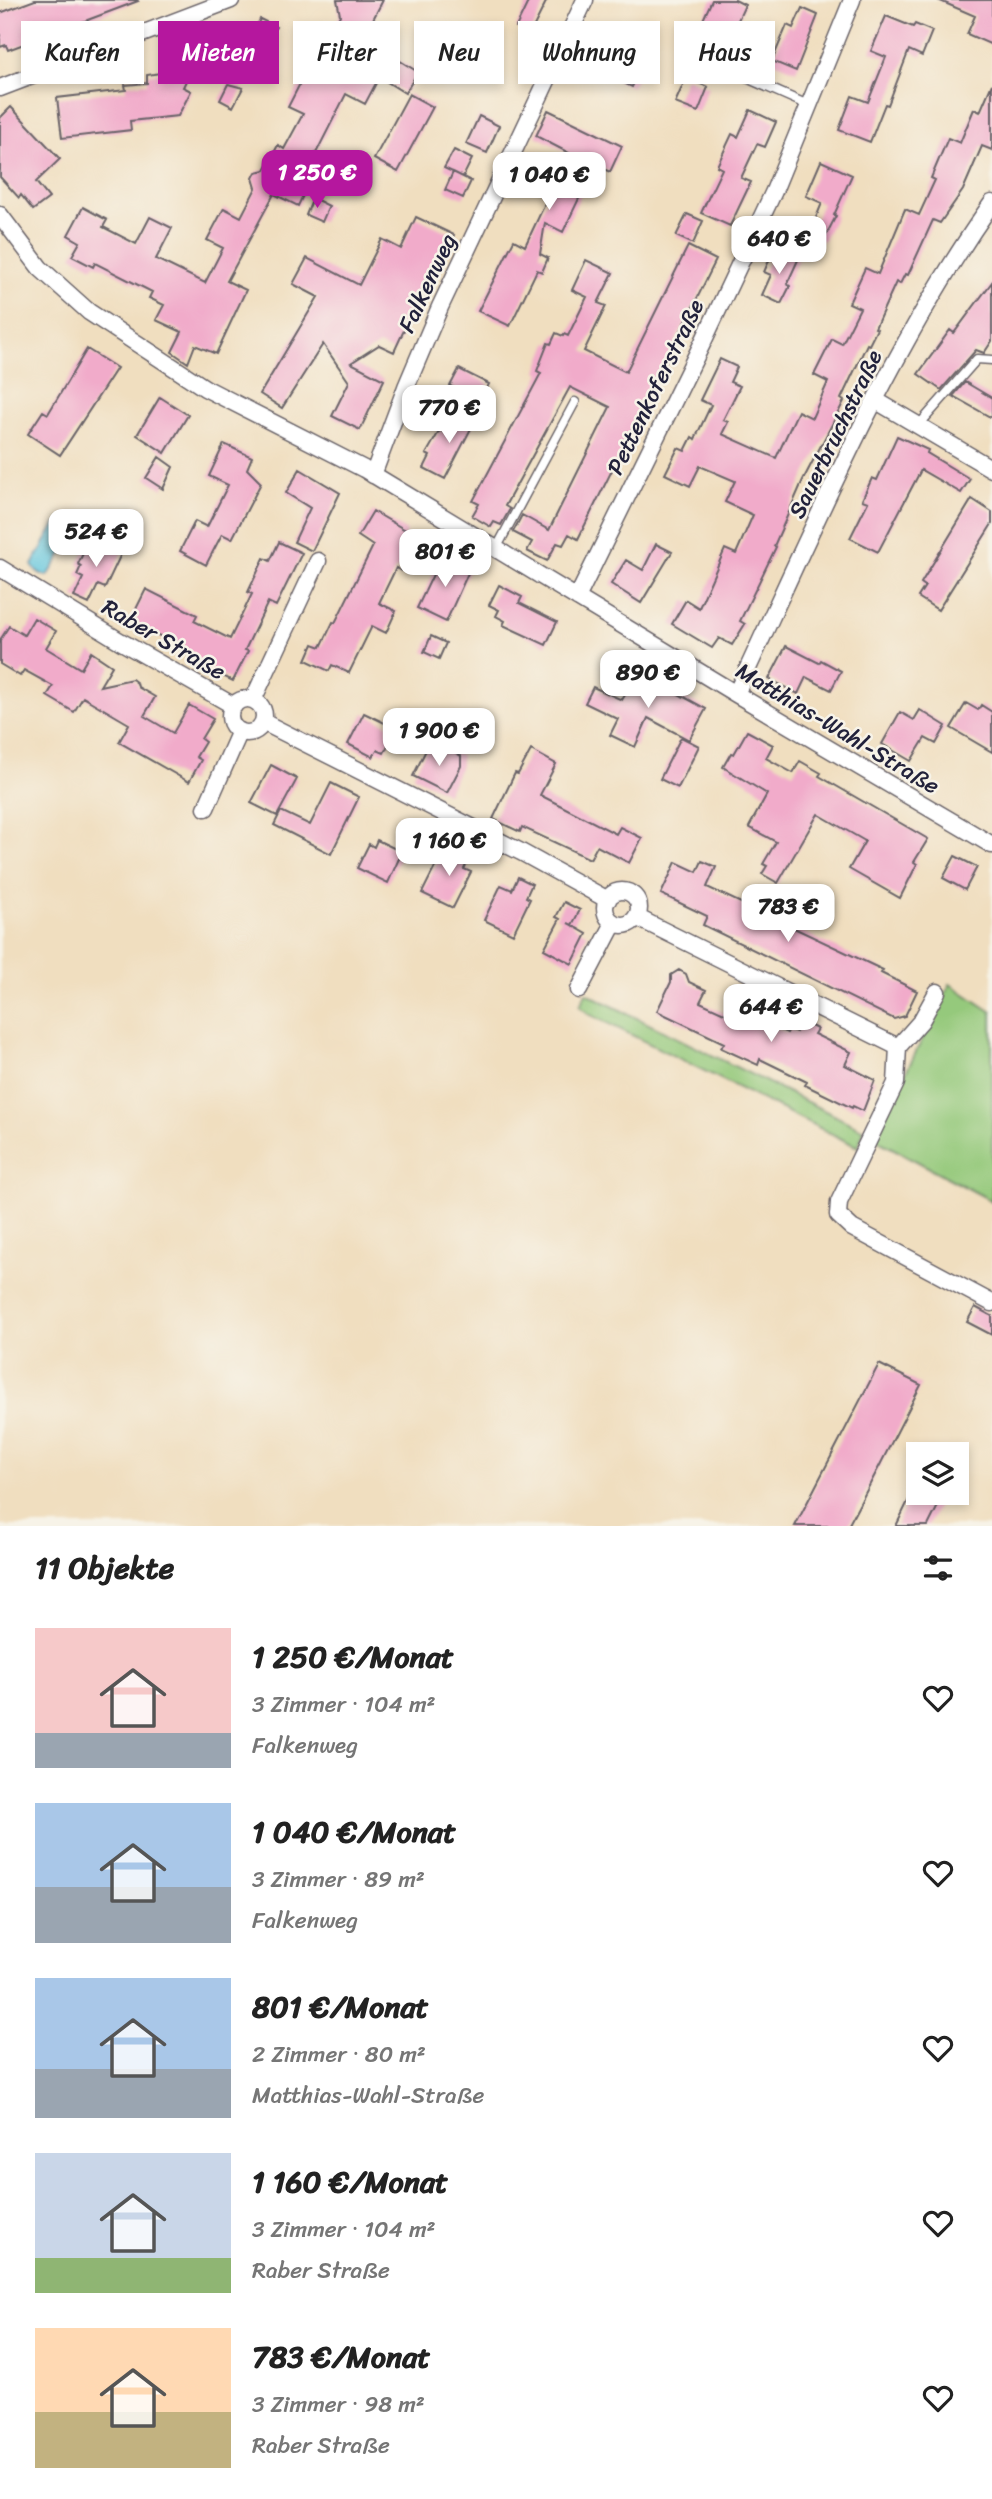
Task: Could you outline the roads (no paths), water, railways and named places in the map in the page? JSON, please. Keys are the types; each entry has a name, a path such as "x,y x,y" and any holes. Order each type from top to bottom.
{"street":[{"path":"0,89 203,5 230,0"},
{"name":"Falkenweg","path":"373,475 440,307 585,0"},
{"name":"Pettenkoferstraße","path":"577,598 774,191 852,0"},
{"name":"Sauerbruchstraße","path":"736,694 874,400 953,259 992,203"},
{"name":"Matthias-Wahl-Straße","path":"0,215 40,268 89,312 219,396 373,475 992,845"},
{"path":"874,400 992,469"},
{"path":"206,808 240,732 255,731 263,722 264,712 253,700 318,561"},
{"name":"Raber Straße","path":"0,568 234,706"},
{"name":"Raber Straße","path":"240,732 231,722 234,706 242,700 253,700"},
{"path":"263,722 521,852 608,900"},
{"path":"618,892 633,895 638,904 636,918 625,925 614,923 606,915 608,900 618,892"},
{"path":"636,918 898,1047"},
{"path":"579,990 614,923"},
{"path":"937,992 921,1021 898,1047 896,1083 839,1202 838,1215 852,1228 992,1303"}],"lane":[{"path":"760,84 808,105"},
{"path":"918,426 977,359 992,360"},
{"path":"496,549 575,402"}],"water":[{"path":"62,518 74,521 78,528 46,576 32,565 55,525"}]}
